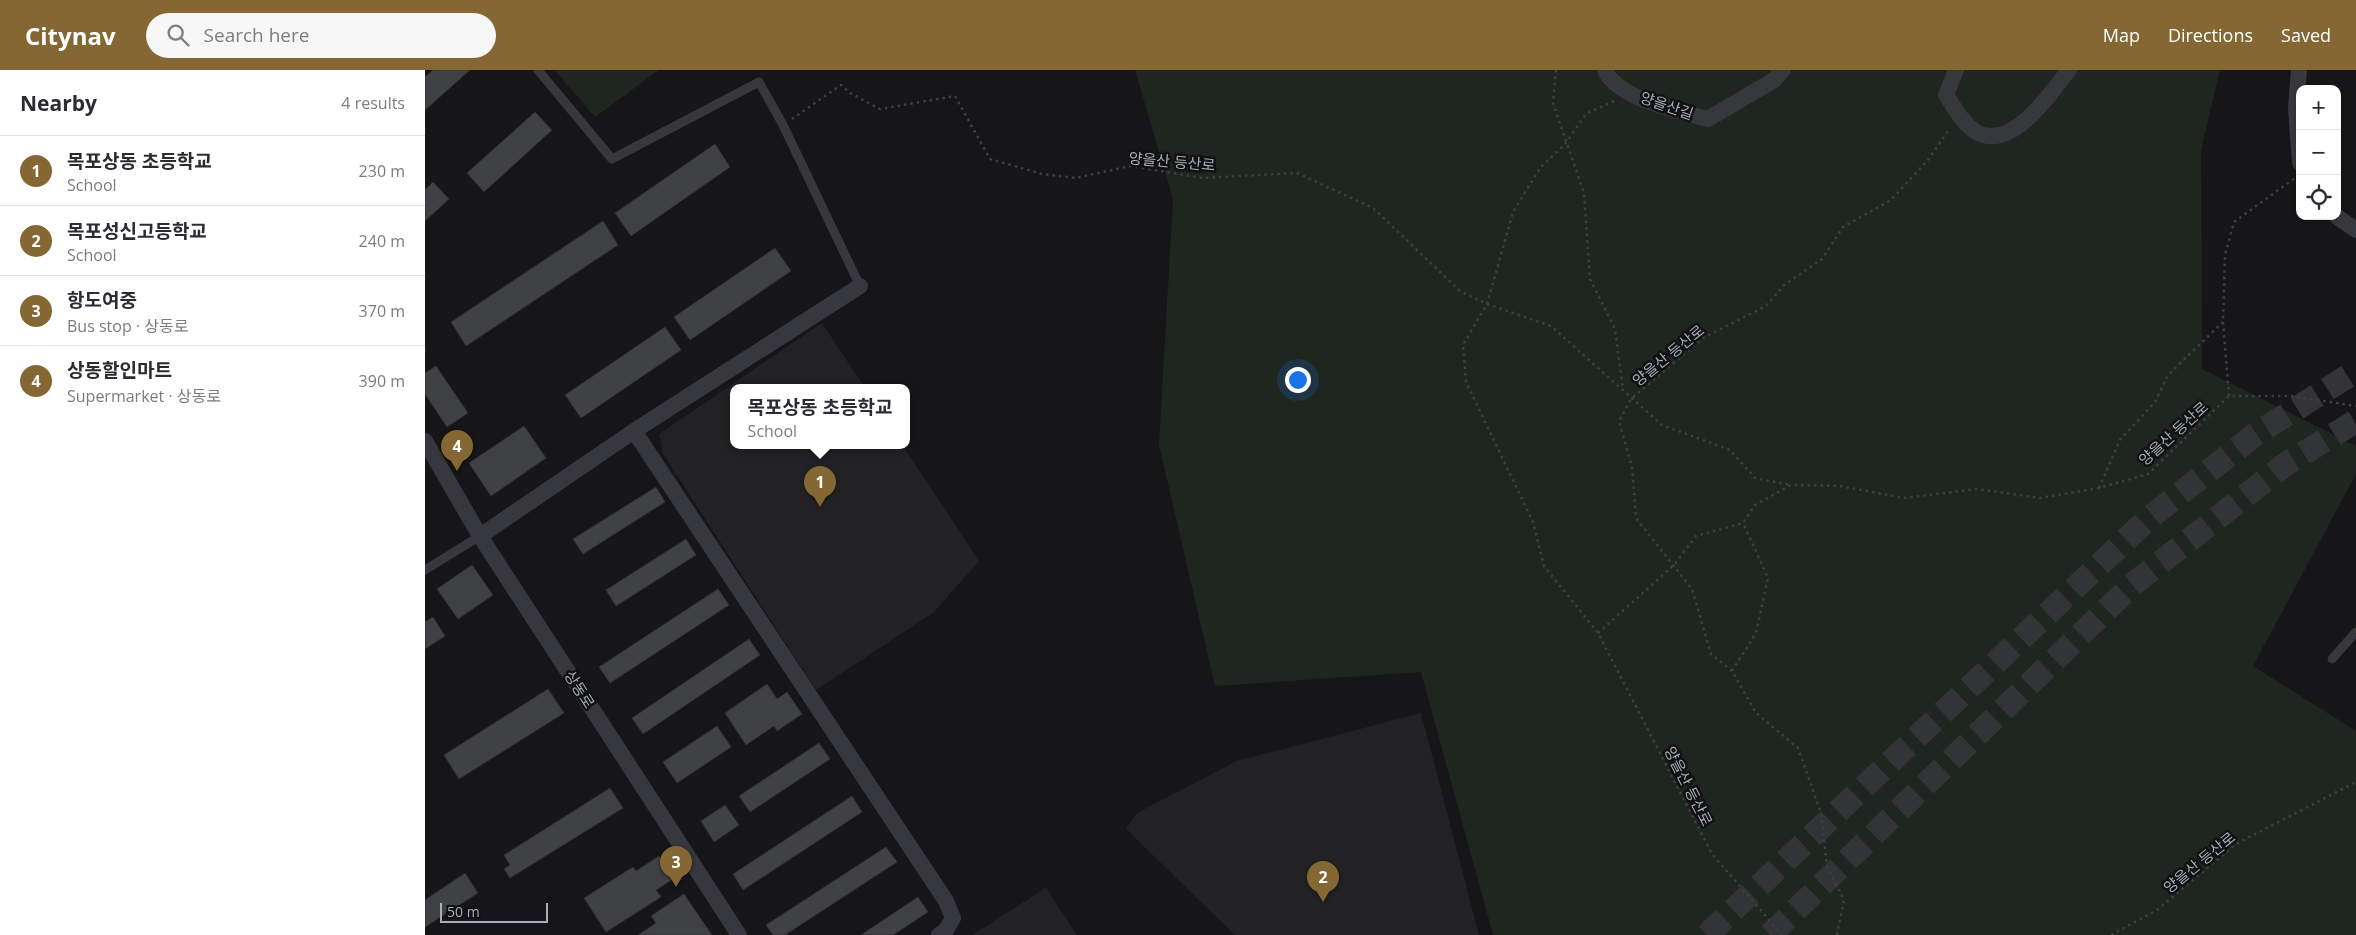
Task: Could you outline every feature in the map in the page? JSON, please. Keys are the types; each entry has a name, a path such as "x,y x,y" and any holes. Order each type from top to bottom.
{"street":[{"name":"양을산길","path":"1605,70 1608,78 1656,105 1708,118 1774,80 1783,70"},
{"path":"1956,70 1946,95 1959,114 1978,132 1998,136 2026,122 2069,70"},
{"path":"2298,130 2296,108 2299,70"},
{"path":"2341,220 2356,230"},
{"path":"480,536 634,431 860,286"},
{"path":"634,431 946,901 953,918 946,930 939,935"},
{"name":"상동로","path":"425,441 480,536 739,935"}],"lane":[{"path":"538,70 612,159 759,82 783,125 860,286"},
{"path":"426,566 480,536"},
{"path":"2332,658 2356,632"}],"path":[{"name":"양을산 등산로","path":"1556,70 1553,103 1565,144 1584,193 1590,280 1615,329 1623,391"},
{"name":"양을산 등산로","path":"783,125 841,85 850,93 880,109 955,96 990,159 1042,174 1076,178 1130,166 1202,178 1297,173 1373,208 1460,291 1487,304 1551,326 1662,425 1730,450 1755,478 1791,485 1840,486 1905,498 1977,489 2040,498 2099,488 2148,474 2229,396"},
{"name":"양을산 등산로","path":"1631,92 1587,114 1565,144 1540,168 1513,212 1487,304 1463,345 1466,382 1533,522 1544,566 1598,633 1712,854 1781,935"},
{"name":"양을산 등산로","path":"1837,935 1844,900 1827,866 1821,813 1798,748 1757,713 1732,671 1711,654 1692,589 1675,565 1636,518 1632,467 1619,421 1631,399 1703,338 1766,306 1784,285 1822,259 1843,227 1891,200 1929,160 1959,114"},
{"path":"2299,175 2234,222 2225,255 2223,322 2229,396 2291,396 2356,406"},
{"name":"양을산 등산로","path":"2099,488 2120,440 2155,402 2168,375 2223,322"},
{"path":"1598,633 1675,565 1696,536 1743,523 1755,505 1791,485"},
{"path":"1732,671 1756,634 1768,578 1743,523"},
{"name":"양을산 등산로","path":"2111,935 2157,910 2236,844 2356,782"}],"shaded area":[{"path":"555,70 659,70 595,117"},
{"path":"1135,70 2220,70 2201,150 2202,369 2356,446 2356,474 2253,666 2356,731 2356,935 1493,935 1421,672 1215,686 1159,445 1173,199"},
{"path":"822,323 862,384 732,384"},
{"path":"730,386 730,449 905,449 979,561 934,612 816,690 663,454 659,434"},
{"path":"1421,713 1479,935 1235,935 1126,829 1137,813 1237,761"},
{"path":"1046,888 1077,935 972,935"}],"building":[{"path":"433,70 470,70 425,110 425,77"},
{"path":"535,112 552,130 484,192 467,173"},
{"path":"715,144 730,167 631,236 615,213"},
{"path":"433,182 449,199 425,221 425,190"},
{"path":"603,221 618,245 466,346 451,322"},
{"path":"775,248 791,271 690,340 674,317"},
{"path":"665,327 681,350 581,418 565,395"},
{"path":"436,366 468,413 447,427 425,394 425,373"},
{"path":"524,426 546,458 491,496 469,463"},
{"path":"656,487 665,502 583,554 573,539"},
{"path":"686,539 696,555 616,606 606,590"},
{"path":"472,565 493,595 458,619 437,589"},
{"path":"718,589 729,605 610,683 599,667"},
{"path":"433,617 445,636 425,649 425,622"},
{"path":"749,639 760,655 643,734 632,718"},
{"path":"767,684 777,699 787,692 802,714 777,731 774,726 746,745 725,713"},
{"path":"548,689 564,713 459,779 444,755"},
{"path":"717,726 731,747 677,783 663,762"},
{"path":"819,743 830,759 750,812 739,796"},
{"path":"610,788 623,808 510,878 504,869 510,865 504,855"},
{"path":"852,796 862,812 743,890 733,874"},
{"path":"725,805 739,825 714,842 701,821"},
{"path":"886,847 897,862 785,935 773,935 766,925"},
{"path":"659,856 673,879 656,890 661,897 606,932 584,898 633,867 636,871"},
{"path":"465,873 478,893 425,927 425,900"},
{"path":"684,894 712,935 638,935 656,923 651,916"},
{"path":"918,897 928,912 893,935 861,935"}],"tunnel":[{"path":"1707,935 2149,518 2256,434 2356,371"},
{"path":"1770,935 2132,585 2286,464 2356,421"}],"place":[{"name":"상동할인마트","path":"457,471"},
{"name":"목포상동 초등학교","path":"820,507"},
{"name":"항도여중","path":"676,887"},
{"name":"목포성신고등학교","path":"1323,902"}]}
